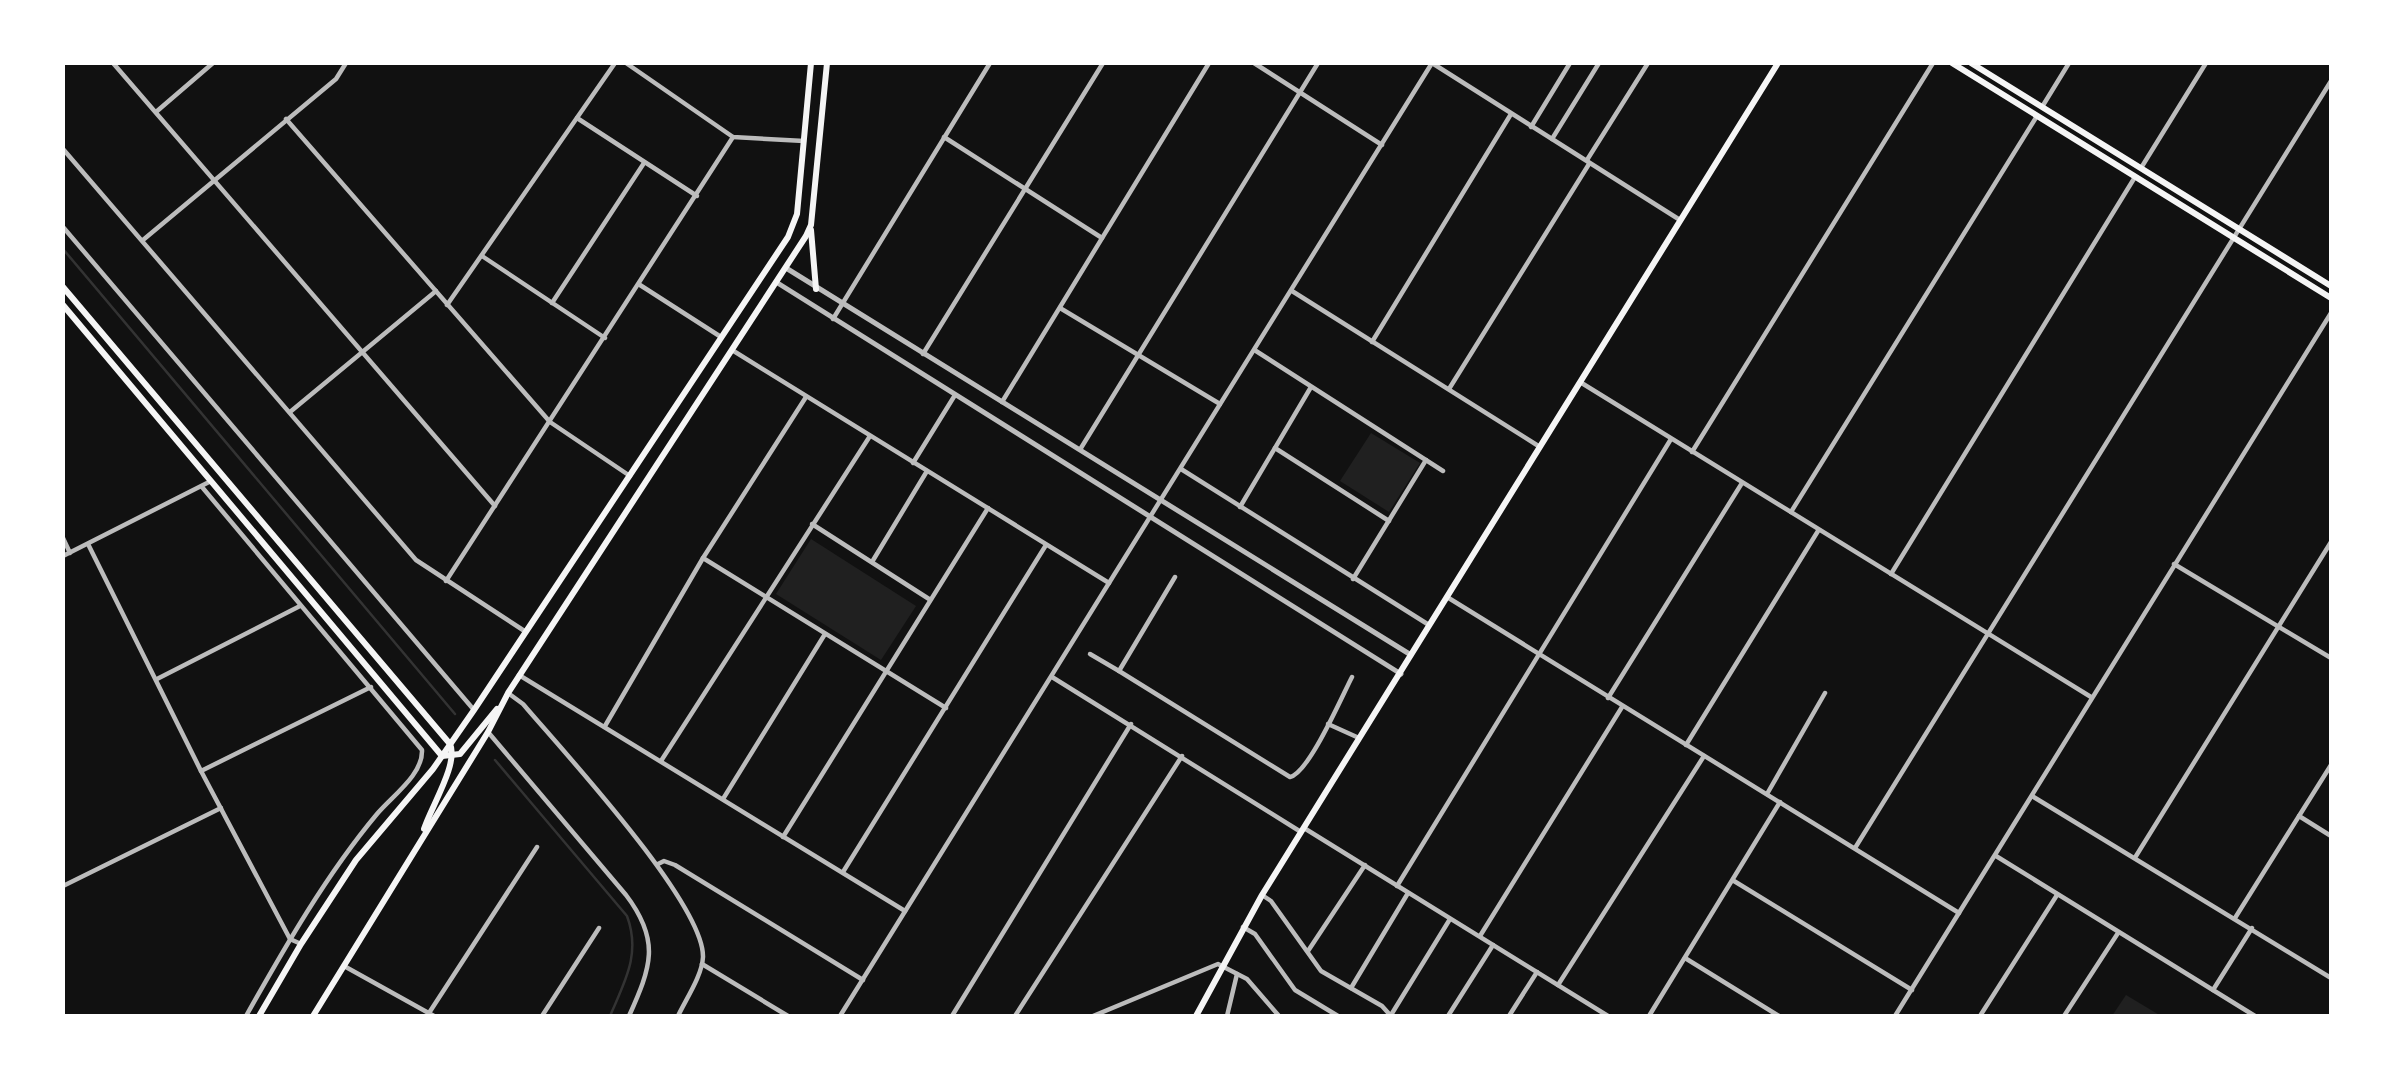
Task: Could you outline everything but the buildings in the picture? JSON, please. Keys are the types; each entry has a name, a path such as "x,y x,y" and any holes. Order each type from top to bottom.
{"main road":[{"path":"259,1016 301,944 375,835 442,756 527,632 794,225 811,63"},
{"path":"816,289 811,225 827,63"},
{"path":"1196,1016 1262,895 1778,63"},
{"path":"1952,63 2331,298"},
{"path":"1971,63 2331,286"},
{"path":"313,1016 488,732 519,675 786,268 811,225"},
{"path":"63,287 450,744 453,757 449,774 432,805 422,838"},
{"path":"63,305 442,756 453,757 464,751 499,708"}],"street":[{"path":"113,63 495,506"},
{"path":"156,112 213,63"},
{"path":"143,240 343,72 346,63"},
{"path":"447,305 615,63"},
{"path":"626,63 733,137 804,141"},
{"path":"833,319 990,63"},
{"path":"923,354 1103,63"},
{"path":"1002,401 1209,63"},
{"path":"1254,63 1382,145"},
{"path":"1080,449 1136,354 1318,63"},
{"path":"840,1016 1220,404 1256,351 1432,63 1681,220"},
{"path":"1531,127 1570,63"},
{"path":"1552,139 1599,63"},
{"path":"1449,389 1648,63"},
{"path":"1692,452 1933,63"},
{"path":"2042,107 2069,63"},
{"path":"2141,168 2206,63"},
{"path":"1855,848 2331,81"},
{"path":"1371,342 1511,114"},
{"path":"1791,512 2037,116"},
{"path":"577,118 697,196"},
{"path":"286,119 550,422 630,476"},
{"path":"446,581 606,338 733,137"},
{"path":"944,137 1102,238"},
{"path":"63,149 416,560 527,632"},
{"path":"552,303 644,163"},
{"path":"1891,574 2135,177"},
{"path":"63,227 474,710"},
{"path":"482,256 606,338"},
{"path":"786,268 1411,655"},
{"path":"776,282 1401,674"},
{"path":"640,285 721,337"},
{"path":"290,412 436,291"},
{"path":"1292,291 1540,447"},
{"path":"1060,308 1220,404"},
{"path":"1895,1016 2331,313"},
{"path":"732,350 1109,583"},
{"path":"1256,351 1443,471"},
{"path":"1580,382 2091,697"},
{"path":"1240,507 1311,387"},
{"path":"913,463 955,395"},
{"path":"605,726 703,558 806,397"},
{"path":"661,761 870,436"},
{"path":"1397,886 1671,439"},
{"path":"1275,448 1389,522"},
{"path":"1353,579 1426,460"},
{"path":"1181,469 1429,625"},
{"path":"872,562 927,471"},
{"path":"63,556 211,481"},
{"path":"1608,698 1742,483"},
{"path":"202,487 417,741 422,759 369,824 290,939 246,1016"},
{"path":"783,837 988,508"},
{"path":"812,524 929,599"},
{"path":"1686,745 1818,531"},
{"path":"63,538 70,553"},
{"path":"2136,856 2331,542"},
{"path":"88,544 201,771 290,939 301,944"},
{"path":"843,872 1046,545"},
{"path":"703,558 946,708"},
{"path":"2174,564 2331,658"},
{"path":"1119,671 1175,577"},
{"path":"283,585 292,578"},
{"path":"1447,597 1959,913"},
{"path":"157,679 300,606"},
{"path":"723,799 825,634"},
{"path":"1090,654 1290,777 1298,773 1328,724 1352,677"},
{"path":"519,675 905,911"},
{"path":"1052,677 1608,1016"},
{"path":"201,771 371,687"},
{"path":"508,693 523,704 658,864 699,938 703,953 702,964 678,1016"},
{"path":"1767,794 1825,693"},
{"path":"1480,936 1622,707"},
{"path":"952,1016 1131,724"},
{"path":"1328,724 1360,739"},
{"path":"488,732 626,895 645,924 650,947 649,964 629,1016"},
{"path":"1015,1016 1182,756"},
{"path":"1558,985 1704,756"},
{"path":"2235,918 2331,765"},
{"path":"2032,796 2136,856 2331,978"},
{"path":"1649,1016 1780,802"},
{"path":"63,886 221,808"},
{"path":"2299,816 2331,836"},
{"path":"343,966 432,1014 537,847"},
{"path":"1996,856 2255,1016"},
{"path":"658,864 664,861 675,864 863,980"},
{"path":"1308,951 1364,865"},
{"path":"1734,881 1912,990"},
{"path":"1351,988 1408,893"},
{"path":"1262,895 1271,901 1321,971 1382,1006 1391,1016 1450,919"},
{"path":"1980,1016 2057,895"},
{"path":"1243,927 1255,934 1295,990 1338,1016"},
{"path":"541,1016 599,928"},
{"path":"2213,990 2252,928"},
{"path":"2064,1016 2118,933"},
{"path":"1448,1016 1493,944"},
{"path":"1685,958 1779,1016"},
{"path":"702,964 788,1016"},
{"path":"1093,1016 1200,970 1223,965 1252,984 1279,1016"},
{"path":"1509,1016 1536,972"},
{"path":"1227,1016 1237,974"}],"shaded area":[{"path":"1371,433 1420,463 1389,512 1340,481"},
{"path":"811,539 916,606 881,660 776,594"},
{"path":"2126,995 2161,1016 2112,1016"}],"waterway":[{"path":"63,249 455,714"},
{"path":"495,760 627,916 631,930 632,955 626,979 610,1016"}]}
